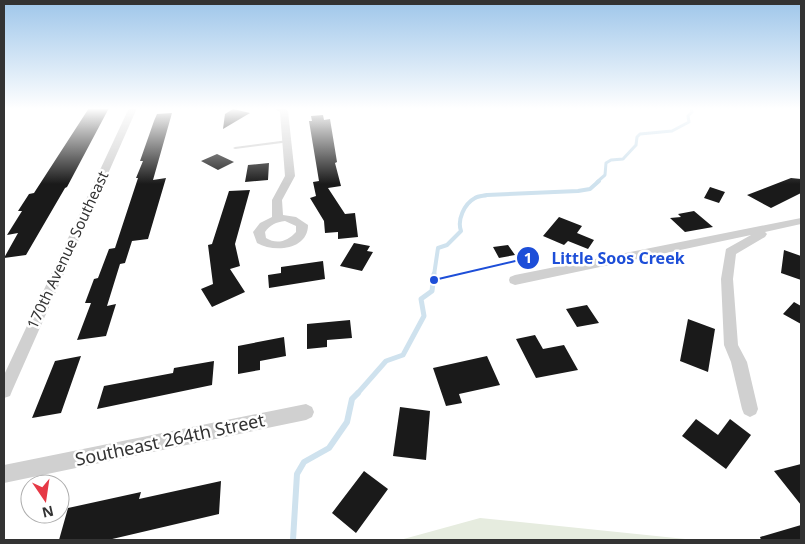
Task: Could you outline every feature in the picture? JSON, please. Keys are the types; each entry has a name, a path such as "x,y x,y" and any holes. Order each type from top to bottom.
{"street":[{"name":"170th Avenue Southeast","path":"4,391 121,133"},
{"path":"278,219 277,200 290,176 287,133"},
{"path":"515,280 801,221"},
{"path":"750,409 739,362 731,345 727,280 730,252 752,238 782,224"},
{"name":"Southeast 264th Street","path":"4,474 306,412"}],"lane":[{"path":"235,148 288,141"}],"shaded area":[{"path":"480,518 695,540 400,540"}],"building":[{"path":"73,133 96,133 67,187 26,255 4,258 18,233 7,235 22,211 18,211 29,194 34,193"},
{"path":"150,133 166,133 153,180 166,178 148,239 132,241 125,263 120,264 107,306 116,304 106,336 77,340 91,303 85,303 94,279 98,278 109,249 115,248 143,161 140,161"},
{"path":"311,133 332,133 337,162 335,163 341,186 328,188 345,214 355,213 358,237 338,239 338,232 325,233 324,221 310,198 316,196 313,182 319,181"},
{"path":"217,154 234,162 218,170 201,161"},
{"path":"269,163 268,180 245,182 248,165"},
{"path":"791,178 801,179 801,193 771,208 747,195"},
{"path":"710,187 725,192 719,203 704,198"},
{"path":"250,190 235,244 240,266 230,269 245,292 212,307 201,289 213,284 208,245 212,244 229,191"},
{"path":"694,211 713,227 685,232 670,218 681,217 678,214"},
{"path":"559,217 582,226 577,233 594,240 588,249 568,241 564,245 543,236"},
{"path":"354,243 370,246 367,251 373,252 362,271 340,266"},
{"path":"508,245 515,255 499,258 493,247"},
{"path":"784,250 801,256 801,280 781,273"},
{"path":"323,261 325,279 269,288 268,275 281,273 281,267"},
{"path":"794,302 801,306 801,324 783,314"},
{"path":"587,305 599,323 577,327 566,309"},
{"path":"688,319 715,329 708,372 680,361"},
{"path":"350,320 352,338 327,340 327,347 307,349 307,324"},
{"path":"535,335 543,349 564,345 578,370 536,378 516,339"},
{"path":"284,337 286,356 260,361 260,370 238,374 238,346"},
{"path":"81,356 61,413 32,418 55,361"},
{"path":"487,356 500,385 459,394 462,403 446,406 433,368"},
{"path":"214,361 212,385 97,409 104,386 173,373 174,368"},
{"path":"400,407 430,411 426,460 393,456"},
{"path":"696,419 718,435 730,419 751,435 726,469 682,436"},
{"path":"801,464 801,505 774,471"},
{"path":"364,471 388,489 356,533 332,513"},
{"path":"221,481 219,514 108,540 59,540 64,524 70,524 70,508 141,492 139,499"},
{"path":"801,525 801,540 761,540 760,537"}],"waterway":[{"path":"597,182 605,175 606,163 611,160 623,159 636,145 637,137 640,134 647,133"},
{"path":"434,275 438,248 447,245 461,231 462,213 475,198 487,195 578,191 590,189 599,181"},
{"path":"357,394 386,361 403,355 424,316 421,299 432,291 434,274"},
{"path":"293,540 297,474 304,462 329,448 347,422 352,399 357,394"}],"place":[{"name":"Little Soos Creek","path":"434,280"}]}
